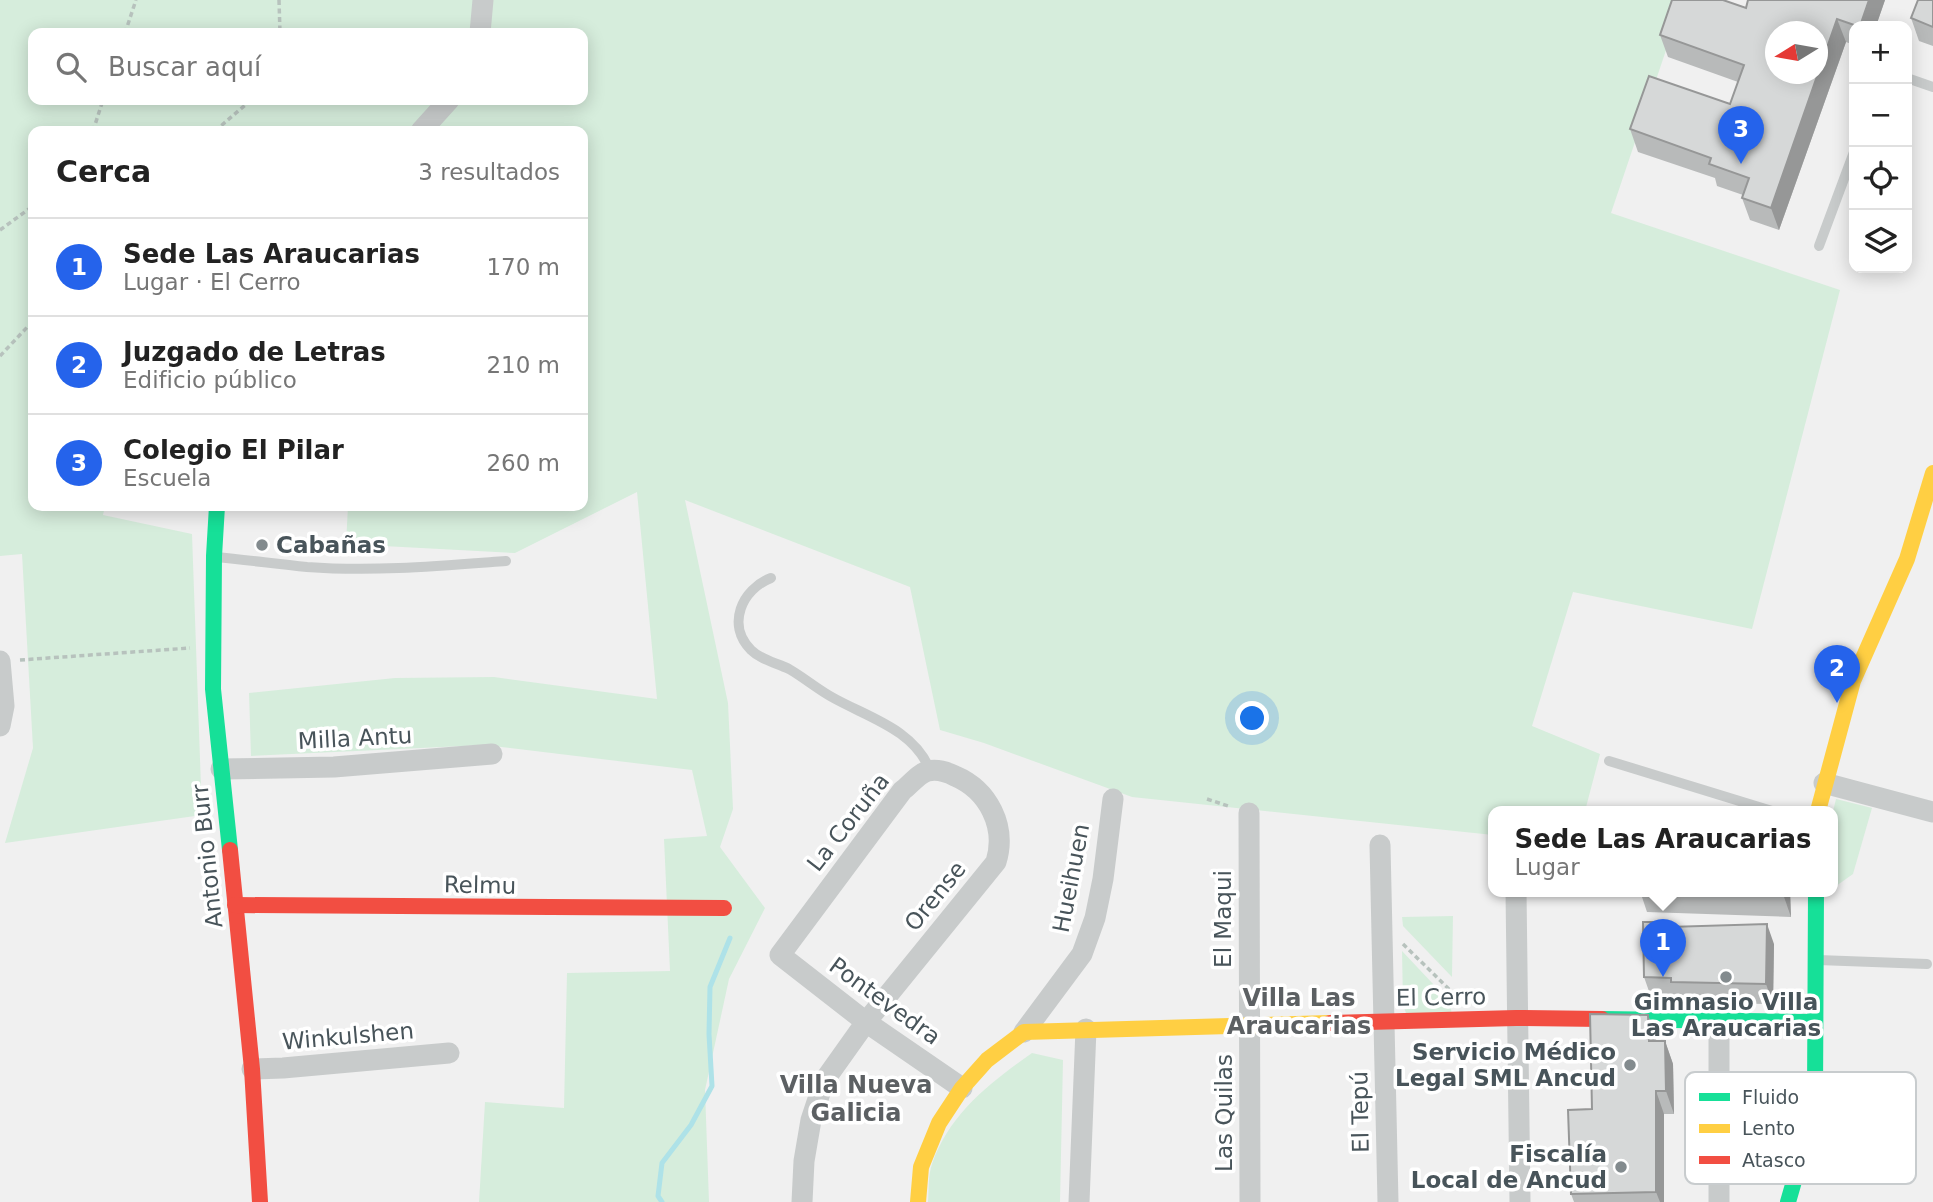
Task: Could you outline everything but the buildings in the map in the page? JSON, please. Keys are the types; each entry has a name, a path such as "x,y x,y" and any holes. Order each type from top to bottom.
{"street":[{"path":"480,28 483,0"},
{"path":"426,126 444,105"},
{"path":"1819,806 1853,681 1907,559 1933,473"},
{"name":"Antonio Burr","path":"217,511 213,689 252,1069 260,1202"},
{"path":"0,662 4,706 0,726"},
{"name":"Milla Antu","path":"221,769 334,767 492,754"},
{"name":"Orense","path":"802,1202 804,1161 816,1100 824,1081 866,1022 996,862 999,852 996,824 990,803 980,790 952,774 930,770"},
{"name":"La Coruña","path":"780,955 902,791 923,772 930,770"},
{"path":"1824,783 1933,812"},
{"name":"Hueihuen","path":"1024,1032 1082,954 1103,879 1113,799"},
{"name":"El Maqui","path":"1249,813 1250,1025"},
{"name":"El Tepú","path":"1380,845 1388,1202"},
{"path":"1516,897 1520,1202"},
{"path":"1815,1072 1816,897"},
{"name":"Relmu","path":"234,905 724,908"},
{"name":"Pontevedra","path":"780,955 866,1022 962,1087"},
{"name":"El Cerro","path":"1024,1032 1516,1018 1815,1022"},
{"path":"1719,1019 1719,1072"},
{"name":"Las Quilas","path":"1250,1025 1250,1202"},
{"path":"1079,1202 1086,1029"},
{"path":"918,1202 921,1167 939,1123 962,1087 987,1060 1024,1032"},
{"name":"Winkulshen","path":"252,1069 283,1069 449,1053"},
{"path":"1719,1184 1719,1202"},
{"path":"1788,1202 1793,1184"}],"lane":[{"path":"1912,80 1933,88"},
{"path":"1819,246 1849,165"},
{"path":"214,556 308,567 358,568 506,561"},
{"path":"771,578 753,588 741,604 740,634 750,649 907,737 922,752 930,770"},
{"path":"1609,761 1756,806"},
{"path":"1816,960 1927,964"}],"path":[{"path":"127,28 135,0"},
{"path":"279,0 281,28"},
{"path":"95,126 101,105"},
{"path":"221,126 245,105"},
{"path":"0,230 28,210"},
{"path":"0,356 28,326"},
{"path":"0,662 213,646"},
{"path":"1208,799 1249,813"},
{"path":"1381,923 1458,998 1465,1020"}],"green space":[{"path":"0,0 1683,0 1611,213 1840,290 1752,629 1573,592 1532,726 1600,754 1586,806 1488,806 1488,834 1132,797 984,743 940,730 910,587 685,500 728,703 733,809 720,847 765,908 729,979 705,1090 709,1202 479,1202 485,1102 564,1108 567,973 670,971 664,839 707,836 692,770 485,745 251,756 249,693 395,678 494,677 657,699 637,492 515,553 346,544 348,511 588,511 588,126 28,126 28,511 104,511 103,515 192,534 202,815 5,843 33,748 22,554 0,556"},
{"path":"1836,799 1872,808 1853,874 1838,885 1838,806 1834,806"},
{"path":"1453,916 1452,977 1403,926 1402,917"},
{"path":"1402,951 1450,1002 1452,1016 1406,1013 1403,1005"},
{"path":"1032,1053 1063,1060 1060,1202 928,1202 931,1168 949,1129 960,1114 987,1088"}],"waterway":[{"path":"662,1202 658,1196 662,1163 691,1125 712,1086 710,987 730,938"}],"traffic: fast":[{"path":"217,511 213,689 230,850"},
{"path":"1815,1072 1816,897"},
{"path":"1602,1019 1815,1022"},
{"path":"1788,1202 1793,1184"}],"traffic: slow":[{"path":"1819,806 1853,681 1907,559 1933,473"},
{"path":"918,1202 921,1167 939,1123 962,1088 987,1060 1024,1032 1330,1023"}],"traffic: jam":[{"path":"230,850 252,1069 260,1202"},
{"path":"235,905 724,908"},
{"path":"1330,1023 1516,1018 1602,1019"}],"place":[{"name":"Colegio El Pilar","path":"1741,164"},
{"name":"Cabañas","path":"262,545"},
{"name":"Juzgado de Letras","path":"1837,703"},
{"name":"Sede Las Araucarias","path":"1663,977"},
{"name":"Gimnasio Villa Las Araucarias","path":"1726,977"},
{"name":"Servicio Médico Legal SML Ancud","path":"1630,1065"},
{"name":"Fiscalía Local de Ancud","path":"1621,1167"}],"district":[{"name":"Villa Las Araucarias","path":"1299,1012"},
{"name":"Villa Nueva Galicia","path":"856,1099"}]}
